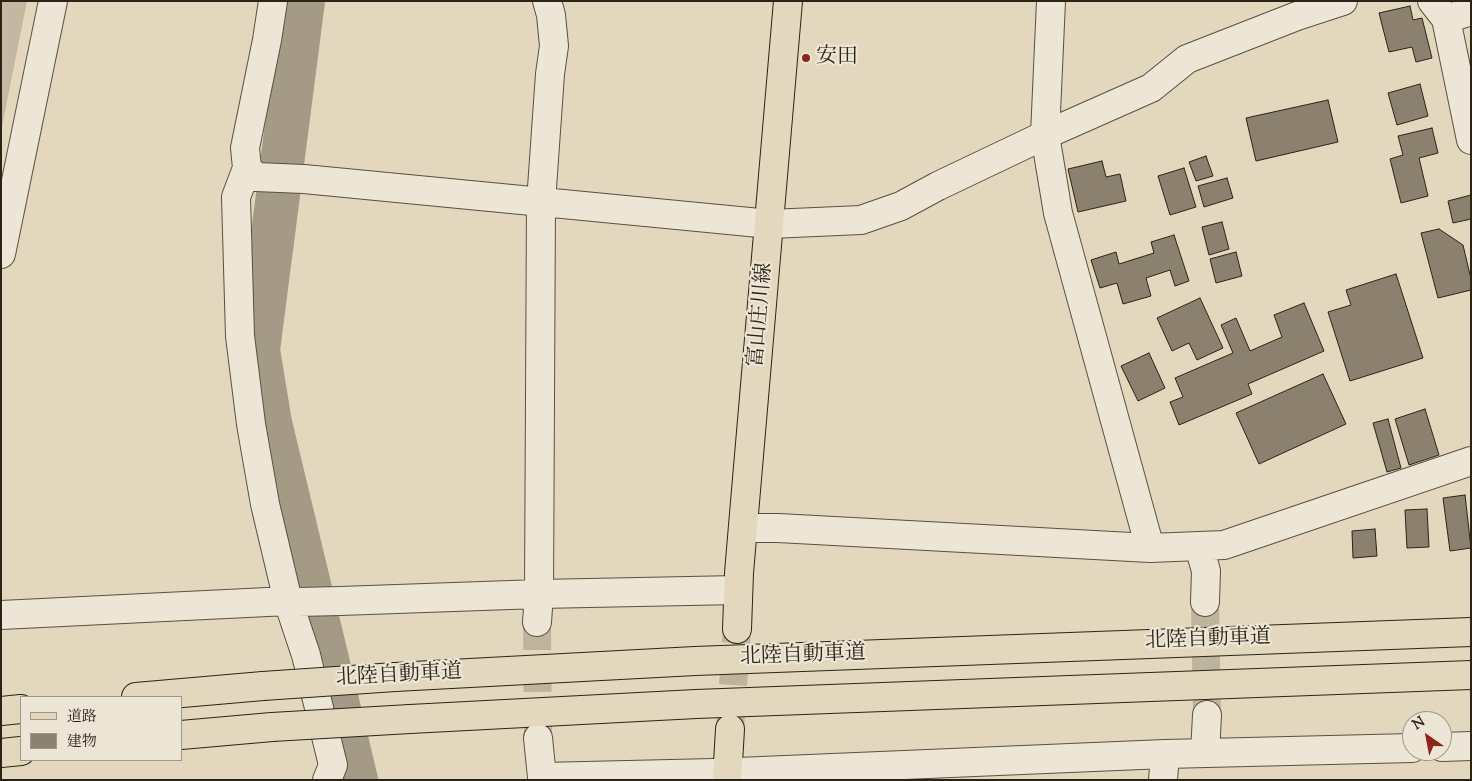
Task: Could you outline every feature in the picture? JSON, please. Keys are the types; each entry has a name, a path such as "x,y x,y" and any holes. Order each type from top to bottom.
{"main road":[{"name":"富山庄川線","path":"737,629 738,590 788,1"},
{"name":"北陸自動車道","path":"148,696 395,677 714,660 1471,632"},
{"name":"北陸自動車道","path":"182,735 272,727 706,703 1471,675"},
{"path":"1,711 20,708"},
{"path":"727,776 730,729"},
{"path":"1,753 20,750"}],"street":[{"path":"1,254 53,1"},
{"path":"273,1 245,148 252,173 236,197 240,336 251,424 262,486 333,765 327,780"},
{"path":"537,622 539,594 542,202 550,74 554,46 551,15 547,1"},
{"path":"1051,1 1045,135 1058,213 1150,548"},
{"path":"252,173 770,224 861,220 901,206 938,186 1045,135 1150,88 1187,59 1297,16 1343,1"},
{"path":"1449,10 1471,140"},
{"path":"744,528 778,528 1150,548 1224,545 1471,461"},
{"path":"1199,546 1206,571 1205,602"},
{"path":"1,615 293,602 738,590"},
{"path":"1205,752 1207,715"},
{"path":"538,738 542,778 1164,767 1205,752 1402,748"},
{"path":"1452,747 1471,746"}],"shaded area":[{"path":"1,1 27,1 1,131"}],"building":[{"path":"1410,6 1413,20 1422,18 1432,58 1416,62 1412,47 1389,52 1379,13"},
{"path":"1420,84 1428,116 1397,125 1388,93"},
{"path":"1328,100 1338,142 1256,161 1246,118"},
{"path":"1432,128 1438,153 1419,158 1428,196 1401,203 1390,159 1403,155 1398,136"},
{"path":"1206,156 1213,176 1196,181 1189,162"},
{"path":"1102,161 1106,177 1120,174 1126,201 1078,212 1068,169"},
{"path":"1184,168 1196,207 1170,215 1158,176"},
{"path":"1227,178 1233,198 1204,207 1198,186"},
{"path":"1471,195 1471,219 1453,223 1448,201"},
{"path":"1222,222 1229,249 1209,255 1202,227"},
{"path":"1439,229 1463,245 1471,279 1471,290 1438,298 1421,233"},
{"path":"1174,235 1189,281 1175,286 1170,270 1146,278 1151,296 1123,304 1117,283 1100,288 1091,260 1116,252 1119,264 1154,253 1151,242"},
{"path":"1236,252 1242,276 1216,283 1210,259"},
{"path":"1396,274 1423,358 1350,381 1328,312 1351,305 1346,290"},
{"path":"1200,298 1223,348 1197,360 1189,343 1172,351 1157,318"},
{"path":"1304,303 1324,351 1248,384 1252,394 1179,425 1170,402 1183,397 1175,378 1233,353 1221,325 1236,318 1250,351 1282,337 1274,315"},
{"path":"1149,353 1165,388 1138,401 1121,366"},
{"path":"1323,374 1346,424 1259,464 1236,413"},
{"path":"1425,409 1439,455 1409,465 1395,419"},
{"path":"1388,419 1401,468 1387,472 1373,423"},
{"path":"1465,495 1471,548 1450,551 1443,498"},
{"path":"1427,509 1429,547 1407,548 1405,510"},
{"path":"1375,529 1377,556 1353,558 1352,531"}],"waterway":[{"path":"303,1 258,350 270,423 356,780"}],"tunnel":[{"path":"1205,602 1207,715"},
{"path":"537,622 538,735"},
{"path":"730,727 737,629"}],"place":[{"name":"安田","path":"806,58"}]}
